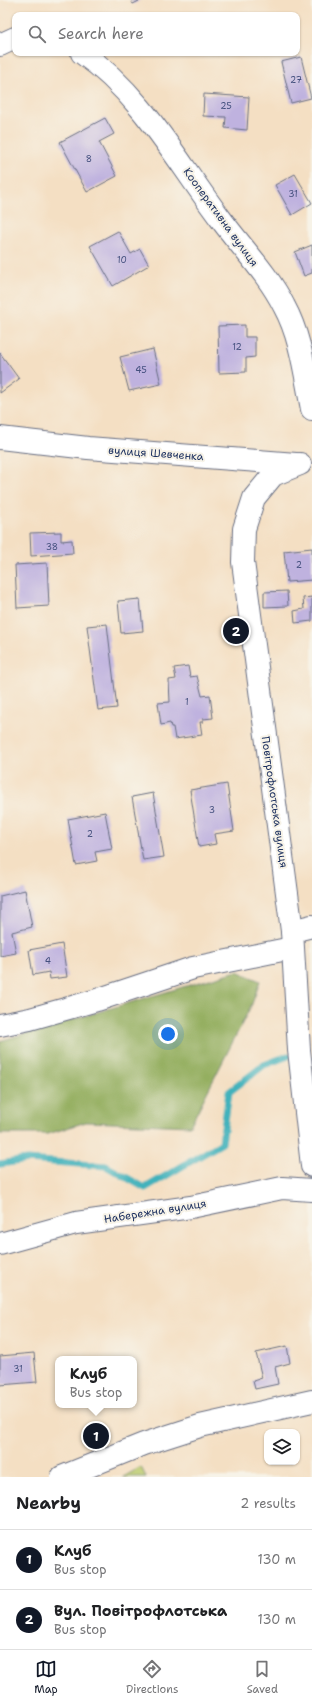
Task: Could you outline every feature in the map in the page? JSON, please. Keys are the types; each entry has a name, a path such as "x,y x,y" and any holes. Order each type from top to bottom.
{"street":[{"path":"0,45 12,39"},
{"name":"Кооперативна вулиця","path":"86,56 107,72 140,108 234,237 268,280 284,306 297,338 312,409"},
{"name":"вулиця Шевченка","path":"0,438 88,448 306,464"},
{"name":"Повітрофлотська вулиця","path":"306,464 273,475 254,498 244,530 243,556 248,609 299,935 299,1050 312,1166"},
{"path":"0,1025 30,1020 97,1000 299,935"},
{"name":"Набережна вулиця","path":"0,1244 76,1223 191,1207 282,1188 312,1190"},
{"path":"62,1477 144,1444 200,1426 312,1401"}],"green space":[{"path":"237,971 260,981 252,1004 190,1126 86,1122 48,1134 0,1134 0,1041"},
{"path":"141,1467 146,1477 123,1477"}],"building":[{"path":"131,0 141,0 133,4"},
{"path":"301,57 311,98 291,103 281,62"},
{"path":"204,94 249,97 247,130 225,128 226,117 203,116"},
{"path":"105,118 114,134 99,142 117,176 87,192 60,142"},
{"path":"295,174 312,203 292,215 275,185"},
{"path":"118,231 131,254 140,249 149,265 113,286 90,246"},
{"path":"312,245 312,273 304,276 295,252"},
{"path":"245,325 245,337 255,337 255,357 246,358 246,372 219,373 218,326"},
{"path":"153,349 161,384 129,391 120,357"},
{"path":"0,353 19,379 0,393"},
{"path":"61,532 61,541 72,540 73,553 31,556 30,533"},
{"path":"312,548 312,580 287,582 284,551"},
{"path":"47,563 49,606 17,608 15,565"},
{"path":"287,591 288,606 264,607 264,592"},
{"path":"312,597 312,621 295,623 294,611 304,609 303,598"},
{"path":"140,599 143,631 121,633 118,601"},
{"path":"107,624 117,708 98,710 87,626"},
{"path":"188,666 190,677 197,676 202,696 210,695 213,718 203,719 203,722 200,722 202,735 175,739 173,727 171,727 170,723 161,725 158,703 170,702 169,680 176,679 174,668"},
{"path":"227,784 234,831 214,834 216,844 199,847 190,790"},
{"path":"153,793 164,857 143,860 132,797"},
{"path":"105,812 112,849 95,852 97,861 76,865 68,819"},
{"path":"25,890 32,927 12,932 16,953 0,956 0,896"},
{"path":"62,944 67,977 50,979 49,972 33,975 29,950"},
{"path":"287,1346 290,1363 275,1367 278,1384 255,1389 253,1381 262,1378 256,1353"},
{"path":"34,1353 37,1382 0,1385 0,1356"}],"waterway":[{"path":"0,1164 27,1160 106,1166 145,1188 222,1143 229,1092 264,1065 288,1056"}],"place":[{"name":"Вул. Повітрофлотська","path":"236,631"},
{"name":"Клуб","path":"96,1436"}]}
